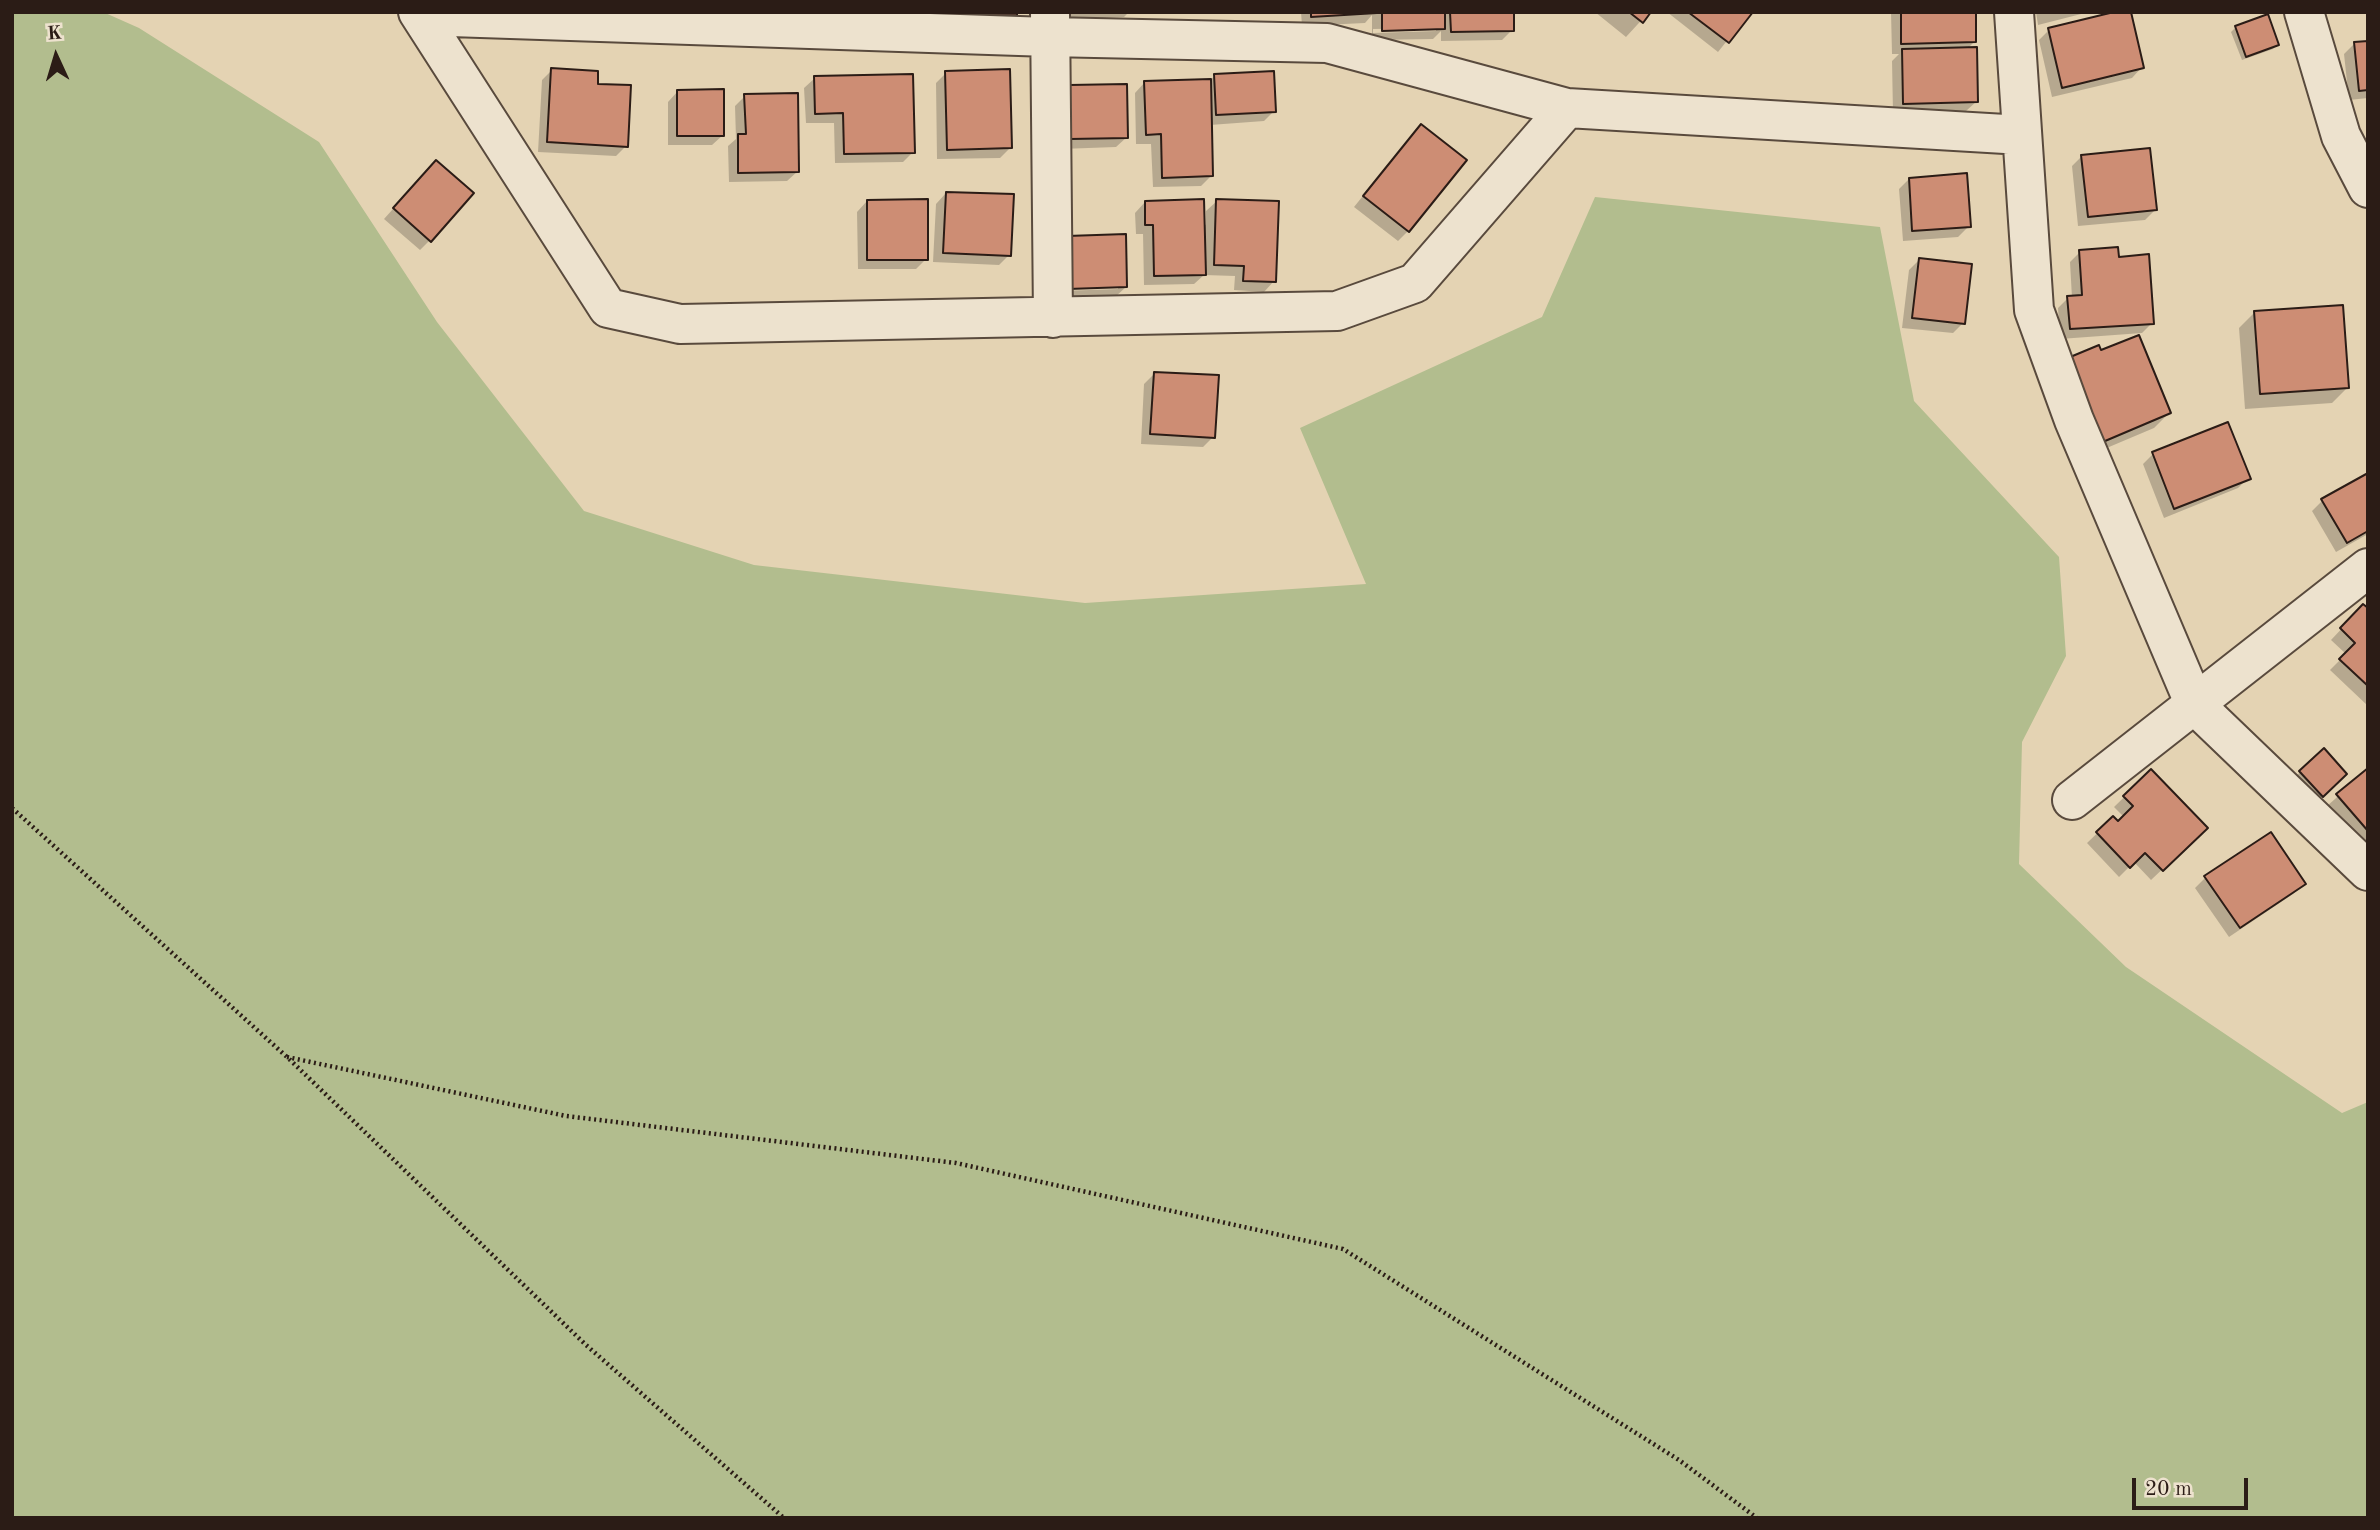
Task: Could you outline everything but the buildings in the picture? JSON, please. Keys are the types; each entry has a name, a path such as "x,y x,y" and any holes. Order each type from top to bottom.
{"street":[{"path":"1304,12 1327,43"},
{"path":"2014,12 2034,310 2074,420 2196,705 2368,871"},
{"path":"2304,12 2341,136 2368,188"},
{"path":"419,14 608,308 680,324 1337,311 1415,283 1567,108"},
{"path":"419,14 1049,25 1327,43 1567,108 2022,135"},
{"path":"1049,25 1053,318"},
{"path":"2072,800 2368,568"}],"path":[{"path":"12,808 287,1057 586,1345 784,1518"},
{"path":"287,1057 566,1116 956,1163 1343,1249 1679,1460 1757,1518"}],"green space":[{"path":"12,12 103,12 139,28 319,142 437,322 584,511 754,565 1085,603 1366,584 1300,428 1542,317 1595,197 1880,227 1914,401 2059,557 2066,656 2022,742 2019,864 2126,967 2342,1113 2368,1102 2368,1518 12,1518"}]}
